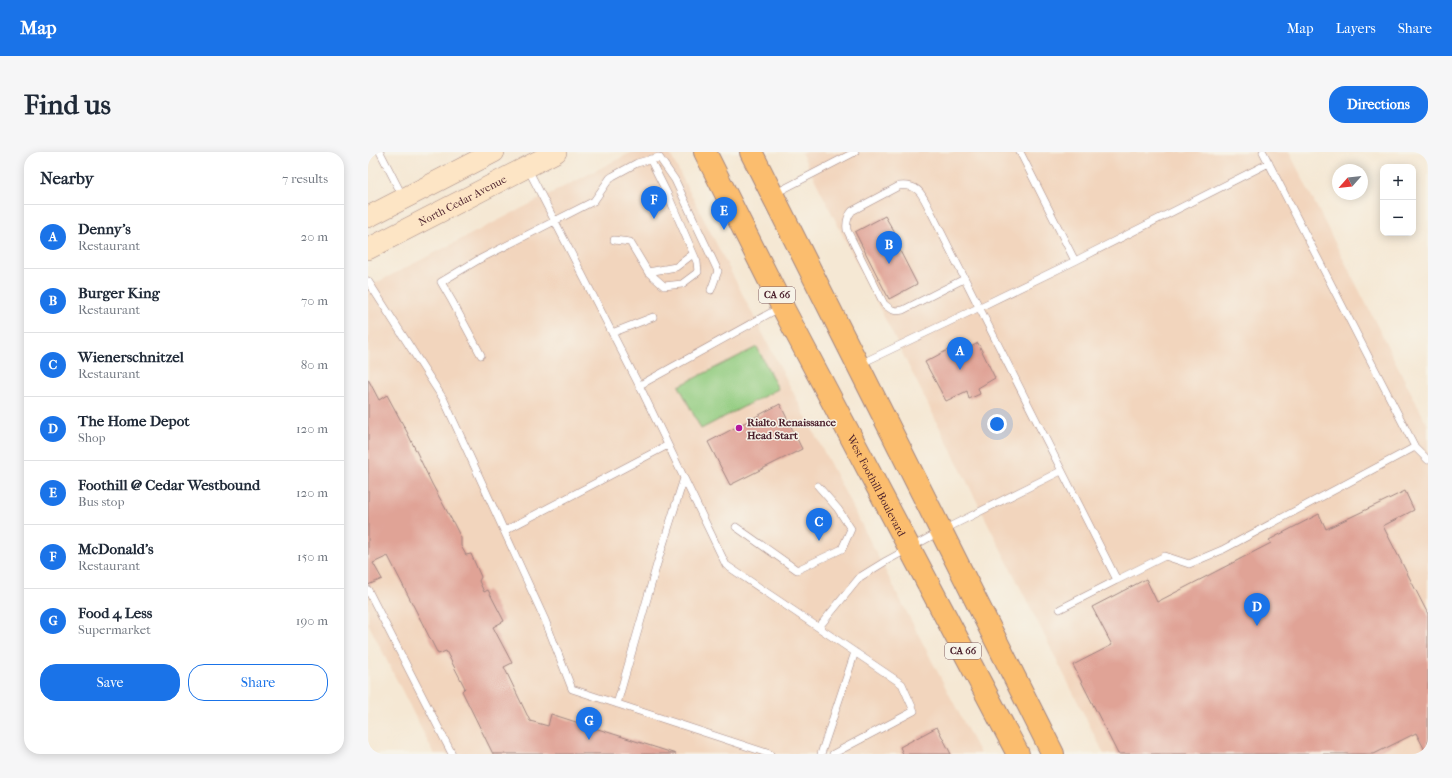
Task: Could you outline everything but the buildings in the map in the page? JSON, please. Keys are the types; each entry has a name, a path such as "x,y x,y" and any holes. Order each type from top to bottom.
{"main road":[{"path":"368,217 494,152"},
{"name":"North Cedar Avenue","path":"368,249 556,152"},
{"name":"West Foothill Boulevard","path":"705,152 782,306 1018,754"},
{"path":"751,152 1053,754"},
{"path":"368,235 405,216 404,199"}],"lane":[{"path":"380,152 404,199"},
{"path":"772,195 855,152"},
{"path":"1020,152 1075,261"},
{"path":"1263,152 1415,447 1428,460"},
{"path":"481,356 441,282 478,260 594,202 610,178 637,163 650,159 659,157 675,180 718,271 711,290"},
{"path":"614,240 630,242 648,272 664,286 682,284 698,272 697,262 668,195 650,159"},
{"path":"858,365 1075,261 1269,163"},
{"path":"527,167 640,385 726,565 902,684 914,711 833,754"},
{"path":"964,279 903,310 894,312 884,304 847,230 846,223 849,215 852,211 899,186 908,185 915,187 919,192 931,212 1116,580"},
{"path":"648,272 676,267 693,254"},
{"path":"368,282 444,400 545,620 572,689 770,754"},
{"path":"640,385 782,306"},
{"path":"612,333 653,317"},
{"path":"504,531 668,445"},
{"path":"1060,609 1165,556 1189,564 1215,552 1415,447"},
{"path":"819,628 860,577 941,531 1062,471"},
{"path":"617,704 657,564 684,478"},
{"path":"736,527 797,570 842,549 852,529 818,486"},
{"path":"368,590 452,754"},
{"path":"821,754 855,652"}],"shaded area":[{"path":"632,152 669,152 980,754 434,754 368,623 368,287"},
{"path":"801,152 1289,152 1428,426 1428,754 1104,754"}],"green space":[{"path":"757,347 778,389 701,429 679,386"}],"place":[{"name":"McDonald's","path":"654,219"},
{"name":"Foothill @ Cedar Westbound","path":"724,230"},
{"name":"Burger King","path":"889,264"},
{"name":"Denny's","path":"960,370"},
{"name":"Rialto Renaissance Head Start","path":"739,428"},
{"name":"Wienerschnitzel","path":"819,541"},
{"name":"The Home Depot","path":"1257,626"},
{"name":"Food 4 Less","path":"589,740"}]}
